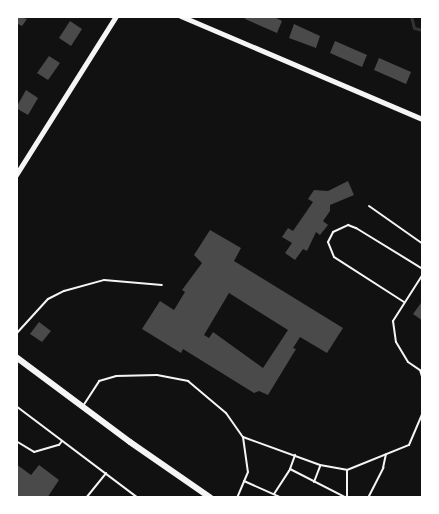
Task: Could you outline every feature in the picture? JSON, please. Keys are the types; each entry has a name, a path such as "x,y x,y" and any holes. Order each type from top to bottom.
{"main road":[{"path":"16,357 82,407 211,498"}],"street":[{"path":"16,175 116,16"},
{"path":"181,16 423,119"}],"lane":[{"path":"369,206 423,244"},
{"path":"404,302 334,256 328,242 333,232 348,225 356,228 423,269"},
{"path":"423,274 393,321 396,342 408,362 420,370 423,380"},
{"path":"16,334 48,299 64,291 104,280 162,285"},
{"path":"82,407 99,381 116,376 157,375 188,381 226,413 243,437 248,472 237,498"},
{"path":"16,406 138,498"},
{"path":"243,437 320,465 347,470 409,445 423,412"},
{"path":"16,441 34,452 59,445 63,440"},
{"path":"368,498 383,468 386,454"},
{"path":"274,494 290,469 295,455"},
{"path":"314,482 320,465"},
{"path":"290,469 347,498 347,470"},
{"path":"86,498 106,473"},
{"path":"244,481 282,498"},
{"path":"129,498 133,493"}],"building":[{"path":"16,16 27,19 22,26 16,23"},
{"path":"246,16 272,16 282,21 277,33 245,19"},
{"path":"70,21 82,29 71,46 59,38"},
{"path":"294,24 320,36 316,48 289,38"},
{"path":"335,41 367,55 362,67 330,53"},
{"path":"49,56 60,63 48,80 37,73"},
{"path":"379,58 411,72 406,84 374,70"},
{"path":"26,90 38,98 28,115 16,108"},
{"path":"348,181 354,195 330,205 330,211 323,221 328,225 320,235 316,232 307,251 303,249 295,260 285,253 292,243 282,237 288,228 293,231 313,202 308,199 314,190 328,191"},
{"path":"210,230 241,248 234,261 343,328 327,353 300,337 293,348 296,349 268,395 259,391 254,393 183,349 181,353 142,329 160,301 174,310 185,292 182,290 202,263 194,255","holes":["229,293 288,330 263,368 213,332 209,338 204,335"]},
{"path":"421,303 423,304 423,321 413,314"},
{"path":"39,322 51,331 42,342 30,334"},
{"path":"16,464 31,475 39,465 59,480 47,498 16,498"}],"waterway":[{"path":"411,16 414,28 423,30"}]}
